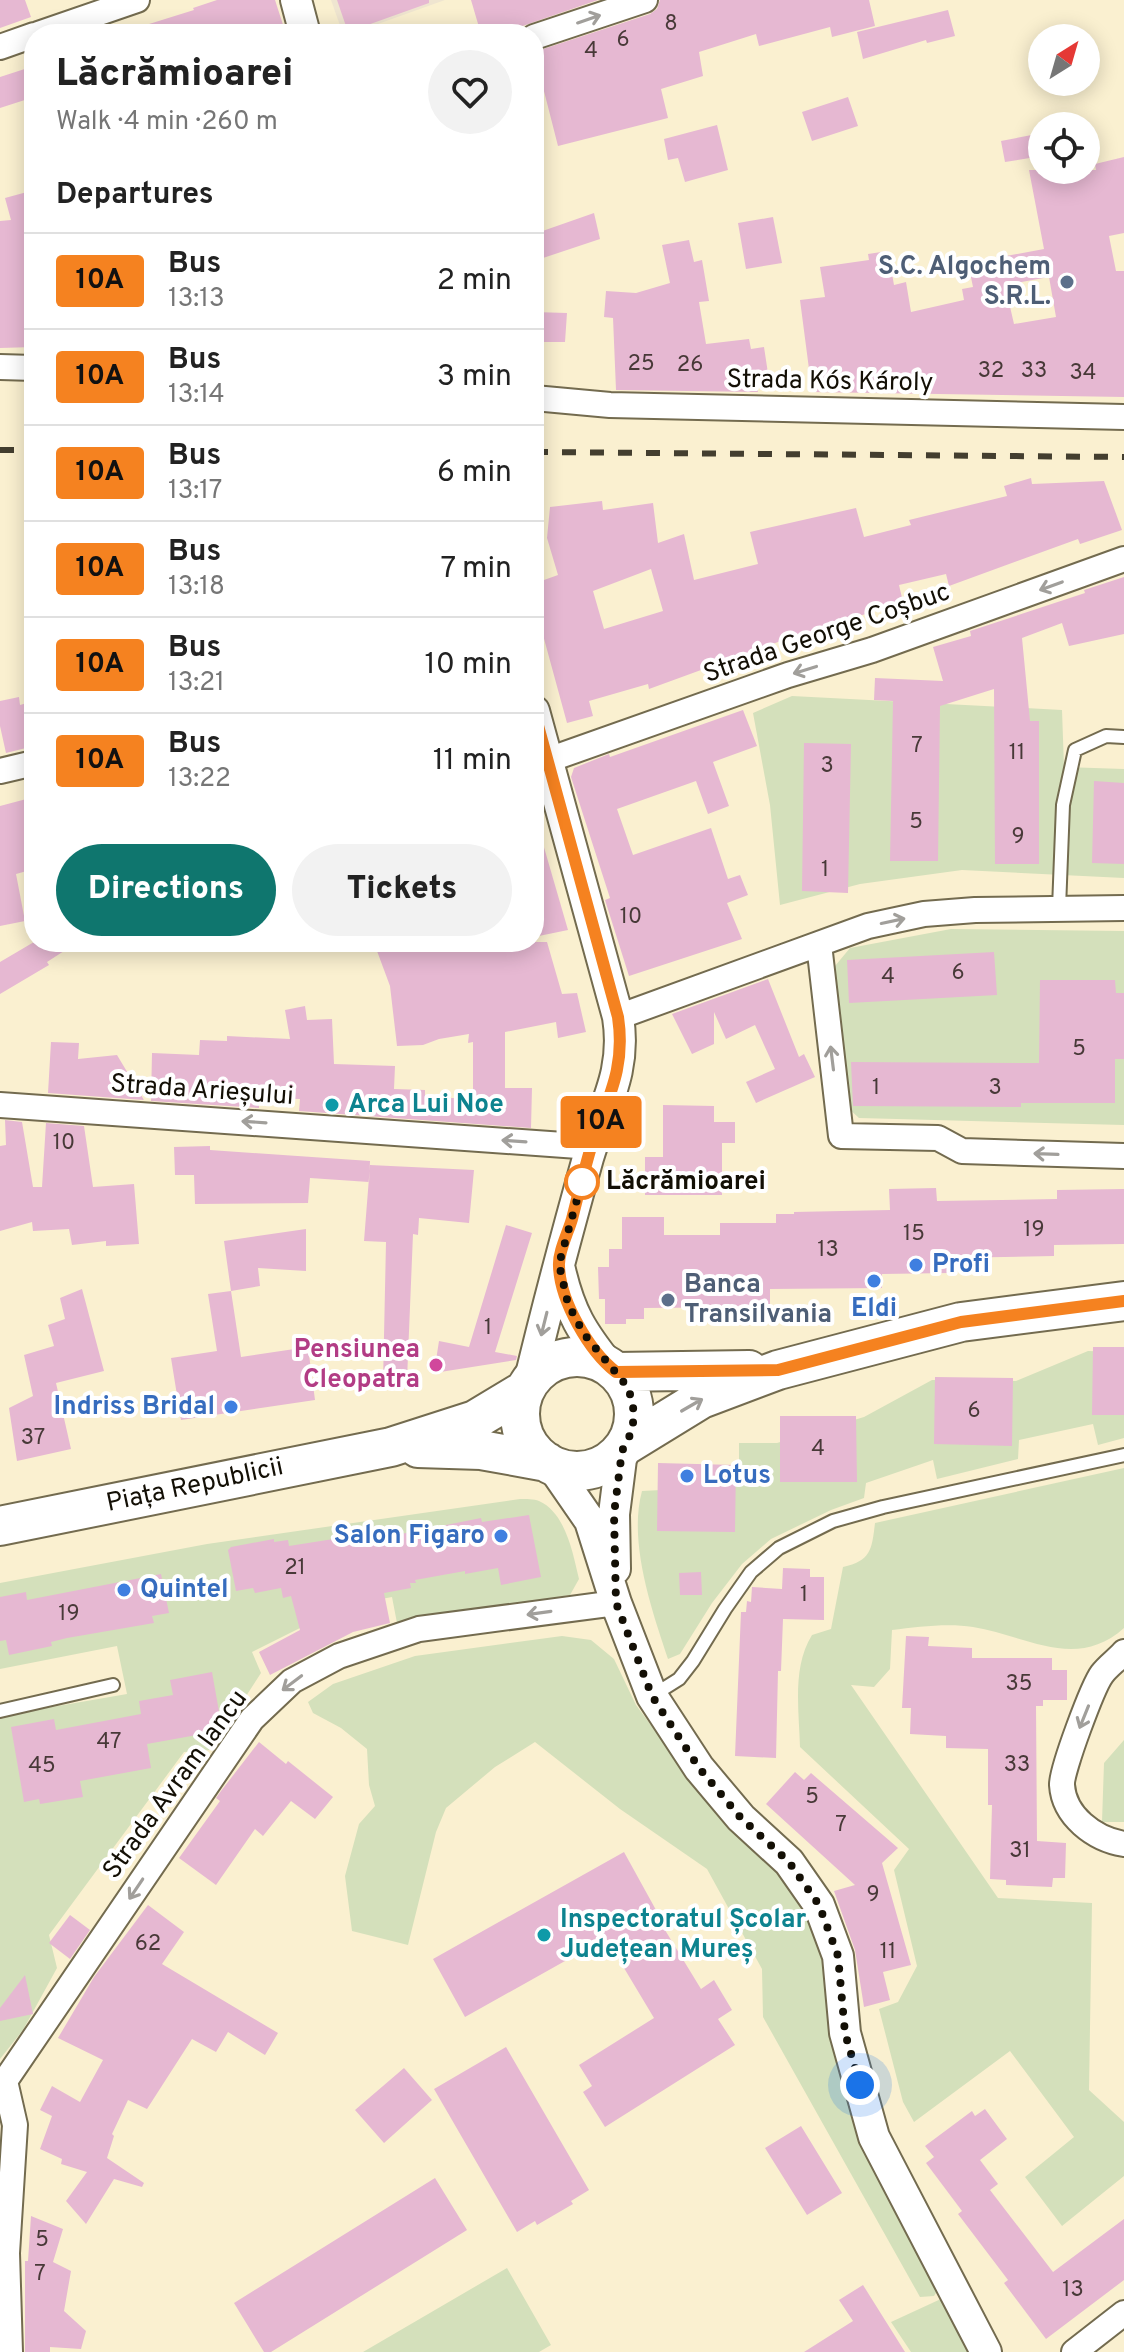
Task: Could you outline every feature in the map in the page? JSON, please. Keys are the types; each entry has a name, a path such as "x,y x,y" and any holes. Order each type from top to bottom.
{"main road":[{"path":"624,1448 632,1431 634,1415 626,1385 612,1369 595,1359 580,1356 551,1363 539,1371 527,1387 519,1413 523,1436 537,1455 549,1464 564,1471 590,1472 602,1467 624,1448 701,1399 778,1370 961,1322 1124,1301"},
{"path":"612,1369 778,1370"},
{"name":"Piața Republicii","path":"0,1526 391,1447 475,1420 527,1387"},
{"name":"Piața Republicii","path":"391,1447 481,1450 549,1464"}],"street":[{"path":"68,24 137,0"},
{"path":"296,0 302,24"},
{"path":"544,34 645,0"},
{"path":"0,47 24,39"},
{"path":"0,367 24,368"},
{"name":"Strada Kós Károly","path":"544,399 610,405 1124,417"},
{"name":"Strada George Coșbuc","path":"548,760 788,675 872,650 1124,559"},
{"path":"527,1387 592,1147 613,1090 622,1043 618,1017 544,746"},
{"path":"0,771 24,765"},
{"path":"618,1017 868,926 924,914 975,910 1124,908"},
{"path":"819,944 841,1136 938,1138 962,1151 1124,1156"},
{"name":"Strada Arieșului","path":"0,1105 592,1147"},
{"path":"559,1264 568,1304 584,1334 612,1369"},
{"path":"616,1603 614,1514 624,1448"},
{"path":"549,1464 590,1521 616,1603 652,1696 699,1768 741,1818 789,1862 819,1905 838,1956 845,2033 874,2137 986,2352"},
{"name":"Strada Avram Iancu","path":"2,2082 252,1719 292,1681 339,1656 419,1629 616,1603"},
{"path":"1124,1652 1100,1676 1069,1755 1062,1783 1070,1813 1091,1831 1124,1844"},
{"path":"2,2082 15,2125 7,2253 10,2352"},
{"path":"1074,2352 1124,2313"}],"lane":[{"path":"1059,908 1063,805 1075,750 1106,736 1124,737"},
{"path":"652,1696 679,1679 751,1572 779,1548 806,1534 833,1521 883,1507 1124,1455"},
{"path":"0,1711 113,1685"}],"shaded area":[{"path":"331,0 445,0 378,24 339,24"}],"green space":[{"path":"792,696 1062,710 1064,767 1124,769 1124,878 962,870 860,884 780,905 770,805 753,713"},
{"path":"951,929 1124,931 1124,1125 859,1118 846,1106 835,966 850,948"},
{"path":"1088,1351 1124,1352 1124,1438 1098,1445 1093,1424 1019,1440 1018,1459 937,1479 933,1460 866,1483 864,1498 771,1539 742,1564 712,1603 680,1654 668,1659 649,1598 640,1554 638,1511 642,1491 739,1486 739,1443 777,1443 864,1417 932,1380 1016,1381"},
{"path":"1124,1468 1124,1628 1106,1641 1069,1649 1032,1643 973,1627 932,1626 892,1630 890,1669 874,1687 851,1685 998,1898 1092,1903 1089,2090 1124,2122 1124,2176 1062,2226 1025,2177 1074,2137 1010,2051 914,2122 903,2102 879,2009 898,2002 917,1966 894,1870 909,1849 800,1747 799,1675 812,1635 831,1629 843,1567 865,1557 873,1540 875,1523"},
{"path":"520,1499 539,1501 562,1524 579,1579 570,1595 397,1623 392,1597 344,1606 252,1652 261,1673 211,1750 184,1752 49,1935 57,1968 23,2030 0,2059 0,1716 127,1694 117,1646 0,1669 0,1583 207,1544"},
{"path":"562,1636 591,1640 614,1659 636,1705 688,1775 783,1867 811,1911 941,2285 934,2296 920,2297 763,2017 762,1969 707,1869 620,1809 535,1742 495,1767 446,1808 436,1832 408,1945 352,1931 345,1876 359,1824 375,1806 369,1785 367,1749 341,1728 313,1713 308,1702 333,1684 415,1656"},
{"path":"1124,1740 1124,1822 1102,1822 1104,1763"},
{"path":"507,2268 551,2345 539,2352 363,2352"},
{"path":"943,2298 970,2352 911,2352 891,2322"}],"building":[{"path":"0,0 25,0 31,17 0,28"},
{"path":"217,0 275,0 283,24 149,24"},
{"path":"337,0 429,0 429,3 370,24 345,24"},
{"path":"471,0 598,0 528,24 478,24"},
{"path":"660,0 869,0 875,26 832,37 830,27 759,46 756,34 699,52 703,76 661,89 668,118 558,146 544,91 544,49 657,9"},
{"path":"948,10 955,36 927,43 926,40 863,59 857,32"},
{"path":"24,69 24,100 0,108 0,77"},
{"path":"848,97 858,126 812,141 802,112"},
{"path":"717,125 728,170 685,182 678,158 668,160 664,139"},
{"path":"1028,136 1028,158 1005,162 1001,141"},
{"path":"1124,157 1124,233 1109,236 1116,271 1124,271 1124,397 812,392 800,300 825,297 820,267 869,260 868,254 888,251 894,285 906,282 911,312 964,300 962,289 973,287 968,263 1044,249 1032,184 1100,184 1100,163","holes":["1049,277 1056,317 1014,324 1005,285"]},
{"path":"24,193 24,347 0,348 0,221 11,220 5,198"},
{"path":"594,213 600,239 544,258 544,230"},
{"path":"773,217 782,263 746,269 738,223"},
{"path":"689,240 694,262 702,260 709,301 699,302 706,344 749,339 751,349 764,347 769,380 756,382 758,392 616,390 613,318 604,317 606,291 636,293 670,283 662,245"},
{"path":"544,312 567,313 565,342 544,342"},
{"path":"1031,478 1032,484 1104,481 1122,530 1080,544 1078,539 949,586 946,574 899,585 903,602 778,642 649,689 648,684 589,701 593,716 567,723 544,639 544,580 558,575 547,538 550,507 602,501 603,510 653,503 658,543 684,534 694,580 758,564 750,532 856,508 864,537 911,525 909,520 1007,496 1004,486","holes":["651,569 663,611 604,629 593,591"]},
{"path":"1124,577 1124,634 1069,646 1062,623 1022,638 1030,721 1039,721 1039,864 995,864 994,689 940,706 938,861 890,861 893,701 874,700 875,678 943,681 933,647 971,636 970,631"},
{"path":"19,697 20,705 24,704 24,748 6,753 0,726 0,701"},
{"path":"743,710 757,746 713,762 729,806 708,814 696,781 617,809 633,855 711,828 728,879 740,875 748,895 727,903 742,939 629,976 605,900 610,898 571,777 574,768"},
{"path":"804,743 851,744 848,893 802,891"},
{"path":"1094,781 1124,783 1124,864 1092,863"},
{"path":"24,800 24,872 16,874 24,921 0,926 0,806"},
{"path":"544,847 568,930 544,935"},
{"path":"544,942 547,942 562,994 577,993 586,1032 558,1038 556,1022 505,1032 505,1088 532,1088 531,1128 299,1111 300,1099 259,1098 259,1108 151,1101 152,1053 199,1055 200,1040 227,1041 227,1036 290,1039 285,1010 305,1006 307,1020 332,1019 334,1064 395,1066 394,1089 425,1090 425,1098 473,1098 473,1042 468,1043 469,1034 423,1045 397,1046 390,986 377,952 544,952"},
{"path":"24,948 24,952 62,952 47,962 49,965 0,994 0,962"},
{"path":"994,952 997,995 849,1003 847,960"},
{"path":"768,979 799,1057 804,1054 815,1077 756,1103 746,1082 775,1069 755,1025 726,1039 714,1012 714,1044 692,1054 672,1014"},
{"path":"1040,980 1115,980 1116,993 1124,993 1124,1059 1115,1059 1115,1103 1021,1103 1021,1107 853,1106 851,1062 1039,1063"},
{"path":"51,1042 79,1043 78,1059 117,1055 144,1100 48,1093"},
{"path":"663,1105 714,1106 714,1122 735,1122 735,1143 722,1143 722,1195 645,1195 645,1157 663,1157"},
{"path":"5,1120 22,1122 33,1187 42,1187 46,1123 84,1126 93,1187 134,1184 139,1244 106,1246 106,1241 72,1245 69,1229 33,1231 32,1222 0,1231 0,1146 6,1145"},
{"path":"210,1146 210,1150 370,1161 369,1182 310,1178 308,1203 195,1204 194,1175 175,1175 174,1147"},
{"path":"370,1165 474,1170 469,1223 419,1218 418,1235 413,1234 407,1380 383,1383 386,1242 364,1241"},
{"path":"936,1188 937,1201 1057,1199 1057,1190 1124,1189 1124,1244 1054,1245 1054,1256 948,1258 949,1273 882,1274 882,1288 770,1289 770,1307 644,1308 644,1319 626,1319 626,1324 605,1324 605,1299 599,1299 598,1267 609,1267 609,1249 622,1249 622,1217 664,1217 664,1235 720,1235 720,1223 776,1223 776,1214 794,1212 890,1210 889,1189"},
{"path":"506,1225 532,1233 495,1352 517,1356 516,1360 434,1373 439,1341 469,1347"},
{"path":"306,1229 306,1271 258,1268 260,1286 231,1291 224,1241"},
{"path":"82,1289 104,1371 56,1383 71,1449 17,1461 9,1408 33,1396 24,1355 54,1346 48,1325 65,1319 60,1298"},
{"path":"231,1291 241,1357 308,1347 315,1400 181,1420 171,1358 217,1351 208,1294"},
{"path":"1093,1347 1124,1347 1124,1415 1092,1415"},
{"path":"935,1377 1013,1378 1012,1446 934,1444"},
{"path":"780,1416 856,1416 857,1482 780,1482"},
{"path":"658,1463 736,1465 735,1532 657,1531"},
{"path":"529,1515 541,1577 501,1585 498,1568 415,1580 416,1583 410,1583 411,1588 384,1593 390,1623 353,1632 270,1675 259,1652 300,1630 291,1596 283,1598 281,1588 255,1593 253,1588 236,1591 228,1550 231,1547 274,1539 274,1542 288,1540 289,1546 378,1532 378,1535 390,1533 391,1536 481,1518 482,1522"},
{"path":"783,1568 810,1569 810,1577 824,1577 824,1620 783,1619 776,1758 735,1756 741,1612 746,1612 747,1601 751,1602 752,1587 782,1589"},
{"path":"701,1572 702,1595 680,1595 679,1573"},
{"path":"161,1574 169,1613 152,1616 154,1623 67,1638 51,1642 52,1646 9,1655 6,1640 0,1641 0,1597 26,1592 27,1600"},
{"path":"906,1636 929,1637 928,1646 972,1648 972,1658 1052,1658 1052,1670 1067,1670 1067,1700 1043,1700 1043,1706 1036,1706 1037,1841 1066,1843 1065,1878 1053,1878 1052,1887 1006,1885 1006,1880 990,1879 992,1805 988,1805 988,1749 946,1748 946,1736 910,1734 911,1708 902,1708"},
{"path":"212,1672 220,1717 216,1718 219,1731 147,1744 151,1768 80,1781 83,1797 40,1804 39,1799 24,1802 11,1727 54,1719 56,1730 141,1714 139,1701 173,1695 170,1680"},
{"path":"259,1742 333,1797 315,1819 291,1801 263,1836 255,1829 216,1885 179,1858 220,1801 216,1798"},
{"path":"795,1772 804,1780 811,1773 898,1848 882,1863 911,1965 883,1972 890,2000 864,2007 855,1950 834,1891 855,1885 766,1804"},
{"path":"624,1852 656,1910 654,1912 701,1989 714,1980 732,2010 718,2019 735,2045 605,2127 583,2092 592,2086 579,2065 654,2018 606,1938 465,2017 433,1959"},
{"path":"148,1905 184,1932 162,1964 278,2033 265,2055 228,2032 216,2052 192,2039 147,2109 128,2100 112,2134 107,2158 144,2183 142,2187 114,2179 86,2224 66,2201 87,2172 61,2164 62,2159 40,2149 52,2116 40,2110 52,2086 80,2102 103,2060 58,2038 94,1977"},
{"path":"70,1915 90,1930 70,1959 49,1943"},
{"path":"25,1975 33,2014 0,2021 0,2008"},
{"path":"506,2047 589,2190 571,2201 573,2204 537,2225 535,2221 517,2232 434,2089"},
{"path":"404,2068 432,2100 384,2143 355,2110"},
{"path":"985,2109 1007,2139 980,2160 998,2184 990,2190 1053,2272 1124,2219 1124,2280 1046,2339 1004,2283 1008,2280 958,2214 962,2211 926,2163 934,2157 925,2146 972,2111 975,2116"},
{"path":"801,2126 842,2193 807,2215 765,2148"},
{"path":"435,2178 467,2230 271,2352 264,2352 234,2303"},
{"path":"31,2216 63,2229 53,2262 71,2271 64,2311 86,2331 81,2349 50,2347 50,2352 25,2352 25,2261 28,2261"},
{"path":"863,2285 905,2352 804,2352 853,2321 839,2300"}],"railway":[{"path":"0,450 24,450"},
{"path":"544,452 1124,457"}],"bus line":[{"name":"10A","path":"544,747 618,1017 622,1043 613,1090 592,1147 559,1264 568,1304 584,1334 609,1366 616,1372 778,1370 961,1322 1124,1301"}],"place":[{"name":"S.C. Algochem S.R.L.","path":"1067,282"},
{"name":"Arca Lui Noe","path":"332,1105"},
{"name":"Lăcrămioarei","path":"582,1182"},
{"name":"Profi","path":"916,1265"},
{"name":"Eldi","path":"874,1281"},
{"name":"Banca Transilvania","path":"668,1300"},
{"name":"Pensiunea Cleopatra","path":"436,1365"},
{"name":"Indriss Bridal","path":"231,1407"},
{"name":"Lotus","path":"687,1476"},
{"name":"Salon Figaro","path":"501,1536"},
{"name":"Quintel","path":"124,1590"},
{"name":"Inspectoratul Școlar Județean Mureș","path":"544,1935"}],"route":[{"path":"582,1182 585,1171 559,1264 568,1304 584,1334 626,1385 634,1415 632,1431 622,1451 614,1514 616,1603 652,1696 699,1768 741,1818 789,1862 819,1905 838,1956 845,2033 860,2085"}]}
